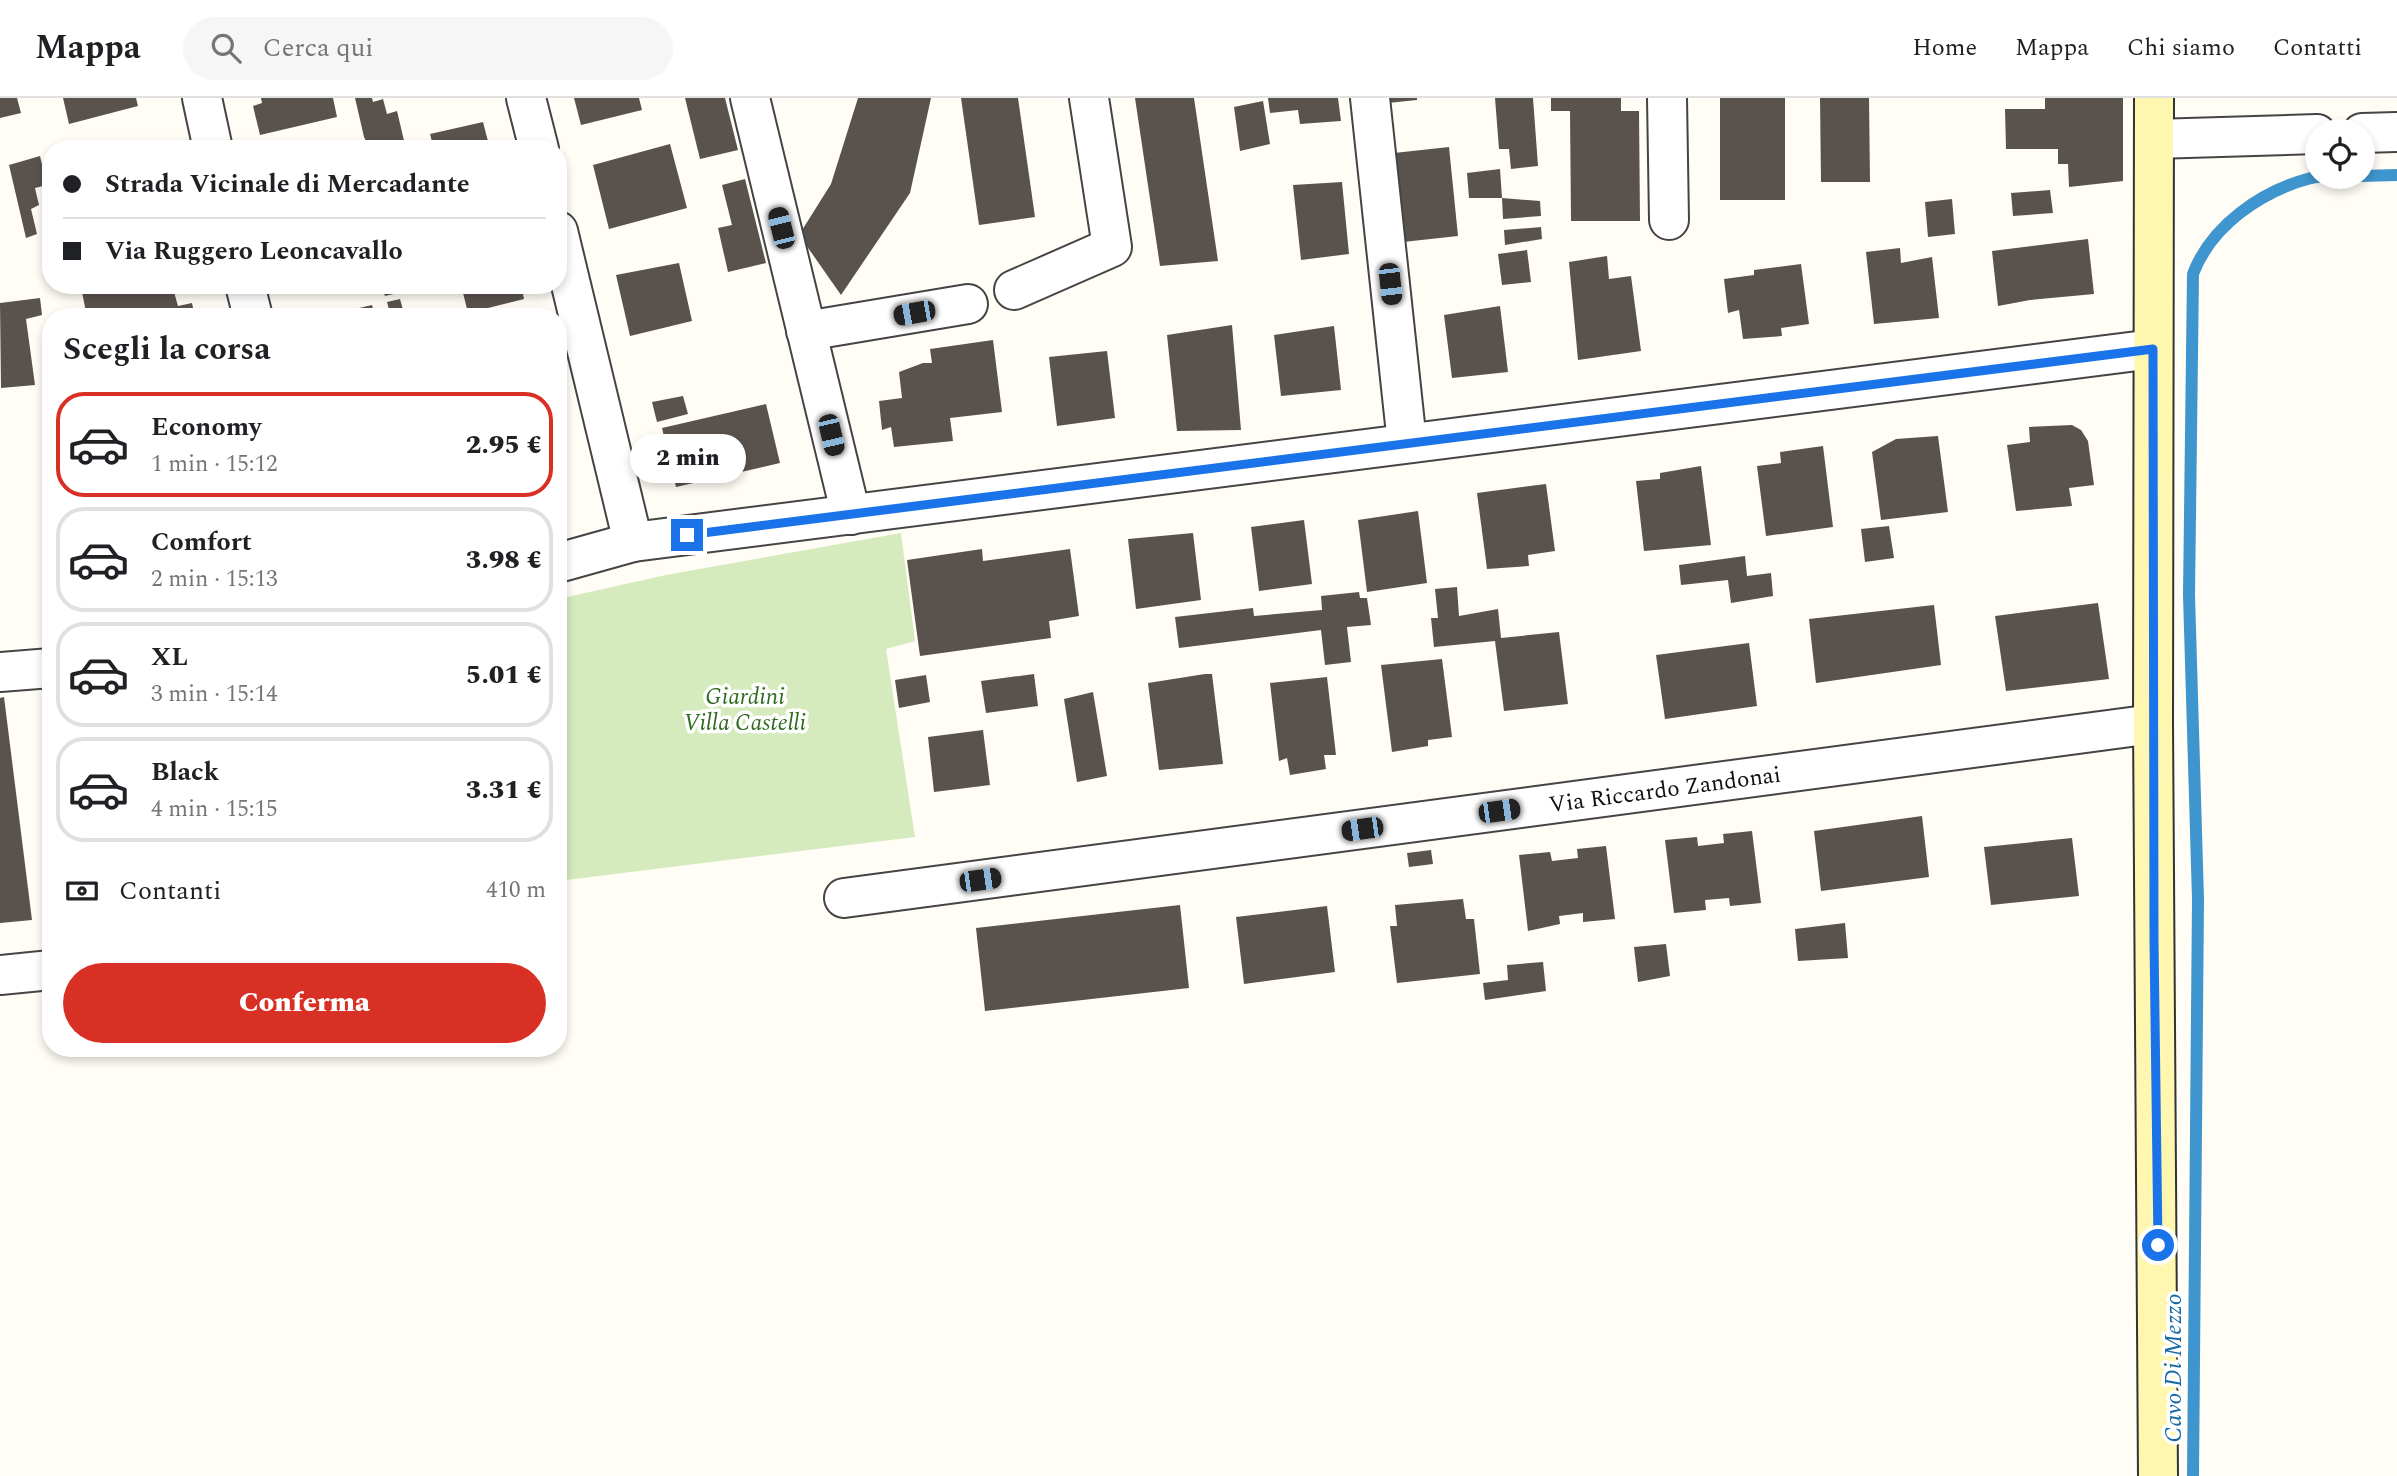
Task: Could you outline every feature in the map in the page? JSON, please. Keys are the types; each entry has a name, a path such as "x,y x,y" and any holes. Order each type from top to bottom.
{"street":[{"path":"202,98 212,140"},
{"path":"526,98 536,140"},
{"path":"750,98 851,515"},
{"path":"1014,290 1112,247 1089,98"},
{"path":"1370,98 1407,443"},
{"path":"1667,98 1669,219"},
{"path":"2154,98 2153,724 2158,1476"},
{"path":"2375,133 2397,132"},
{"path":"2154,139 2305,134"},
{"path":"567,268 633,542"},
{"path":"806,331 968,304"},
{"path":"567,560 633,542 2153,349"},
{"path":"0,672 42,668"},
{"name":"Via Riccardo Zandonai","path":"844,898 2153,724"},
{"path":"0,975 42,971"}],"green space":[{"name":"Giardini Villa Castelli","path":"901,533 915,641 886,649 915,837 567,880 567,597 666,575"}],"building":[{"path":"0,98 17,98 21,113 0,118"},
{"path":"63,98 136,98 138,106 69,124"},
{"path":"261,98 333,98 337,117 260,135 253,106 262,103"},
{"path":"355,98 372,98 373,102 383,99 387,114 397,111 404,140 366,140"},
{"path":"574,98 639,98 642,110 581,125"},
{"path":"685,98 725,98 738,150 700,159"},
{"path":"858,98 931,98 910,193 841,295 799,235 831,184"},
{"path":"961,98 1018,98 1035,217 979,225"},
{"path":"1135,98 1194,98 1218,261 1160,266"},
{"path":"1268,98 1338,98 1341,121 1300,124 1298,110 1270,113"},
{"path":"1387,98 1417,98 1417,100 1388,103"},
{"path":"1495,98 1533,98 1538,166 1511,169 1509,149 1499,149"},
{"path":"1551,98 1621,98 1621,111 1639,111 1640,221 1571,221 1570,111 1551,111"},
{"path":"1720,98 1785,98 1785,200 1720,200"},
{"path":"1820,98 1869,98 1870,182 1821,182"},
{"path":"2045,98 2123,98 2123,181 2069,187 2068,164 2058,164 2058,149 2006,149 2005,109 2045,109"},
{"path":"1263,101 1270,144 1240,151 1234,107"},
{"path":"483,122 488,140 432,140 430,134"},
{"path":"670,144 687,208 609,229 593,165"},
{"path":"1449,147 1458,236 1403,242 1394,153"},
{"path":"40,156 42,164 42,186 35,188 39,205 31,209 37,234 26,238 9,165"},
{"path":"1500,169 1502,198 1469,198 1467,173"},
{"path":"745,179 766,263 728,272 718,228 732,225 722,185"},
{"path":"1342,182 1349,254 1301,260 1293,185"},
{"path":"2050,190 2053,213 2013,216 2011,193"},
{"path":"1502,198 1540,201 1541,216 1503,219"},
{"path":"1952,199 1955,234 1928,237 1925,202"},
{"path":"1541,227 1542,239 1505,245 1504,230"},
{"path":"2088,239 2094,294 1998,306 1992,251"},
{"path":"1900,248 1901,263 1932,257 1939,318 1874,324 1866,252"},
{"path":"1527,250 1531,282 1502,285 1498,254"},
{"path":"1607,256 1609,279 1631,276 1641,351 1578,360 1569,262"},
{"path":"679,263 692,321 630,336 616,275"},
{"path":"1801,264 1809,324 1781,328 1782,336 1743,339 1739,310 1728,313 1724,279 1754,275 1754,270"},
{"path":"82,294 175,294 178,306 192,303 193,308 85,308"},
{"path":"463,294 523,294 524,299 488,308 467,308"},
{"path":"40,298 42,315 26,319 35,385 1,388 0,303"},
{"path":"400,299 402,308 389,308 387,302"},
{"path":"1500,306 1508,372 1452,378 1444,315"},
{"path":"1232,325 1241,430 1177,431 1167,335"},
{"path":"1334,326 1341,390 1281,396 1274,335"},
{"path":"993,340 1002,412 950,418 953,441 894,447 891,427 882,430 879,401 902,398 899,372 923,363 932,363 930,349"},
{"path":"1107,351 1115,418 1057,426 1049,357"},
{"path":"683,396 688,414 657,422 652,402"},
{"path":"766,404 780,463 676,487 662,428"},
{"path":"2072,425 2081,430 2088,441 2094,485 2069,488 2072,506 2016,511 2007,445 2030,442 2029,427"},
{"path":"1938,436 1948,512 1881,520 1872,452 1896,439"},
{"path":"1823,446 1833,527 1766,536 1757,466 1781,463 1780,452"},
{"path":"1701,466 1711,545 1644,551 1636,481 1660,479 1660,473"},
{"path":"1546,484 1555,551 1528,555 1529,566 1487,569 1477,493"},
{"path":"1418,511 1427,583 1367,592 1358,520"},
{"path":"1304,520 1312,584 1259,591 1251,527"},
{"path":"1889,526 1894,558 1865,562 1861,529"},
{"path":"1193,533 1201,600 1136,609 1128,539"},
{"path":"982,549 983,561 1070,549 1079,616 1049,621 1051,638 920,656 907,560"},
{"path":"1745,556 1747,576 1771,573 1773,596 1731,603 1728,580 1681,585 1679,565"},
{"path":"1457,587 1459,616 1498,609 1501,638 1559,632 1568,704 1504,711 1495,641 1434,647 1431,618 1438,618 1435,589"},
{"path":"1359,592 1360,598 1367,598 1371,625 1347,627 1351,662 1325,665 1321,630 1179,648 1175,617 1253,608 1254,616 1322,610 1321,596"},
{"path":"2098,603 2109,679 2006,691 1995,616"},
{"path":"1934,605 1941,665 1816,683 1809,619"},
{"path":"1749,643 1757,706 1665,719 1656,655"},
{"path":"1442,659 1452,737 1428,740 1428,746 1392,752 1381,665"},
{"path":"1034,674 1038,706 986,713 981,681"},
{"path":"1212,674 1223,764 1159,770 1148,683"},
{"path":"926,675 930,702 899,708 895,680"},
{"path":"1327,677 1336,755 1324,755 1326,769 1290,775 1287,758 1279,761 1270,683"},
{"path":"1093,692 1107,776 1077,782 1064,699"},
{"path":"4,697 32,920 0,923 0,698"},
{"path":"983,730 990,785 934,792 928,737"},
{"path":"1922,816 1929,877 1821,891 1814,831"},
{"path":"1752,831 1761,903 1730,906 1729,898 1705,900 1706,910 1674,913 1665,840 1697,837 1698,846 1724,843 1723,834"},
{"path":"2072,838 2079,896 1991,905 1984,847"},
{"path":"1606,846 1615,919 1583,922 1583,913 1559,916 1560,924 1528,931 1519,855 1550,852 1552,861 1578,858 1577,849"},
{"path":"1431,850 1433,864 1409,867 1407,853"},
{"path":"1463,899 1466,919 1474,919 1480,974 1397,983 1390,926 1397,926 1395,905"},
{"path":"1180,905 1189,988 985,1011 976,928"},
{"path":"1327,906 1335,972 1244,984 1236,917"},
{"path":"1845,923 1848,958 1798,961 1795,929"},
{"path":"1666,944 1670,976 1638,982 1634,947"},
{"path":"1543,962 1546,991 1485,1000 1483,983 1508,980 1507,965"}],"waterway":[{"name":"Cavo Di Mezzo","path":"2375,176 2397,175"},
{"name":"Cavo Di Mezzo","path":"2193,1476 2198,899 2189,595 2193,274 2212,241 2240,213 2256,201 2305,180"}],"route":[{"path":"687,535 2153,349 2154,940 2158,1245"}]}
